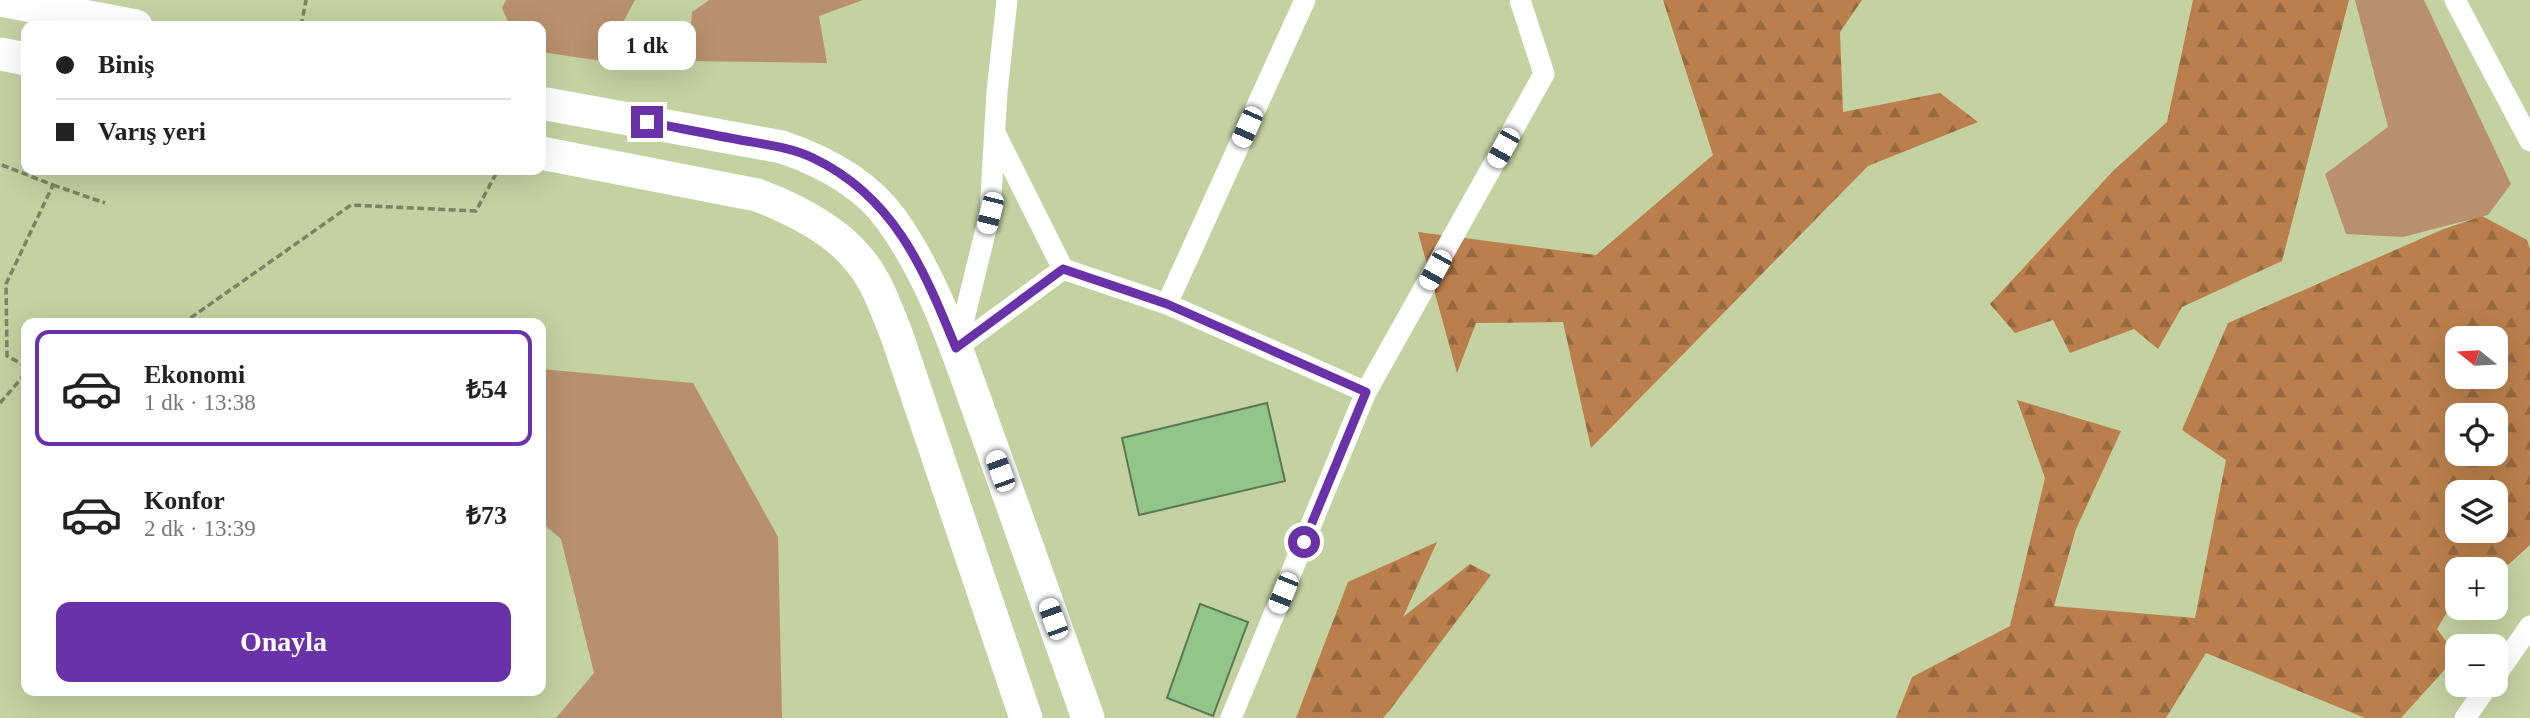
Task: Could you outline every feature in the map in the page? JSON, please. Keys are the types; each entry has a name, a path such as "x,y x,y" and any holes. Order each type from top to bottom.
{"main road":[{"path":"0,0 110,21"},
{"path":"0,54 21,58"},
{"path":"546,104 782,147 822,163 868,194 890,218 928,279 956,348 1088,718"},
{"path":"546,154 757,195 785,205 832,234 860,261 881,295 896,333 1026,718"}],"street":[{"path":"956,348 990,213 1007,0"},
{"path":"1167,304 1305,0"},
{"path":"1231,718 1366,392 1544,74 1520,0"},
{"path":"2455,0 2528,131"},
{"path":"995,133 1063,269 1167,304 1366,392"},
{"path":"956,348 1063,269"},
{"path":"2508,658 2530,626"},
{"path":"2465,718 2480,697"}],"path":[{"path":"301,21 306,0"},
{"path":"2,165 21,172"},
{"path":"28,175 105,203"},
{"path":"191,318 351,205 476,211 495,175"},
{"path":"21,363 7,356 6,284 53,185"},
{"path":"0,403 21,379"}],"shaded area":[{"path":"506,0 635,0 602,61 546,53 546,21 508,21 502,8"},
{"path":"709,0 863,0 819,16 827,63 688,61 692,12"},
{"path":"2355,0 2424,0 2511,184 2488,215 2403,237 2346,234 2325,174 2388,127"},
{"path":"546,369 693,383 778,537 782,718 556,718 594,673 561,539 546,526"}],"green space":[{"path":"1663,0 1862,0 1840,32 1843,112 1940,93 1978,122 1868,166 1591,448 1563,322 1476,323 1457,373 1418,232 1596,255 1713,155"},
{"path":"2193,0 2349,0 2282,261 2182,307 2158,349 2134,329 2070,353 2053,320 2015,333 1990,304 2113,171 2167,122"},
{"path":"2482,216 2527,240 2530,249 2530,545 2508,564 2508,557 2445,557 2445,615 2437,629 2445,640 2445,669 2401,718 2365,718 2206,653 2166,718 1896,718 1912,677 2010,626 2045,478 2017,400 2121,431 2076,529 2054,606 2195,618 2226,460 2182,430 2228,323 2441,230"},
{"path":"1437,542 1403,617 1470,564 1491,575 1390,710 1383,718 1296,718 1348,582"}],"building":[{"path":"1267,403 1285,481 1139,515 1122,438"},
{"path":"1200,604 1248,622 1213,716 1167,698"}],"route":[{"path":"647,122 782,147 813,157 842,174 868,194 890,218 928,279 956,348 1063,269 1167,304 1366,392 1304,542"}]}
